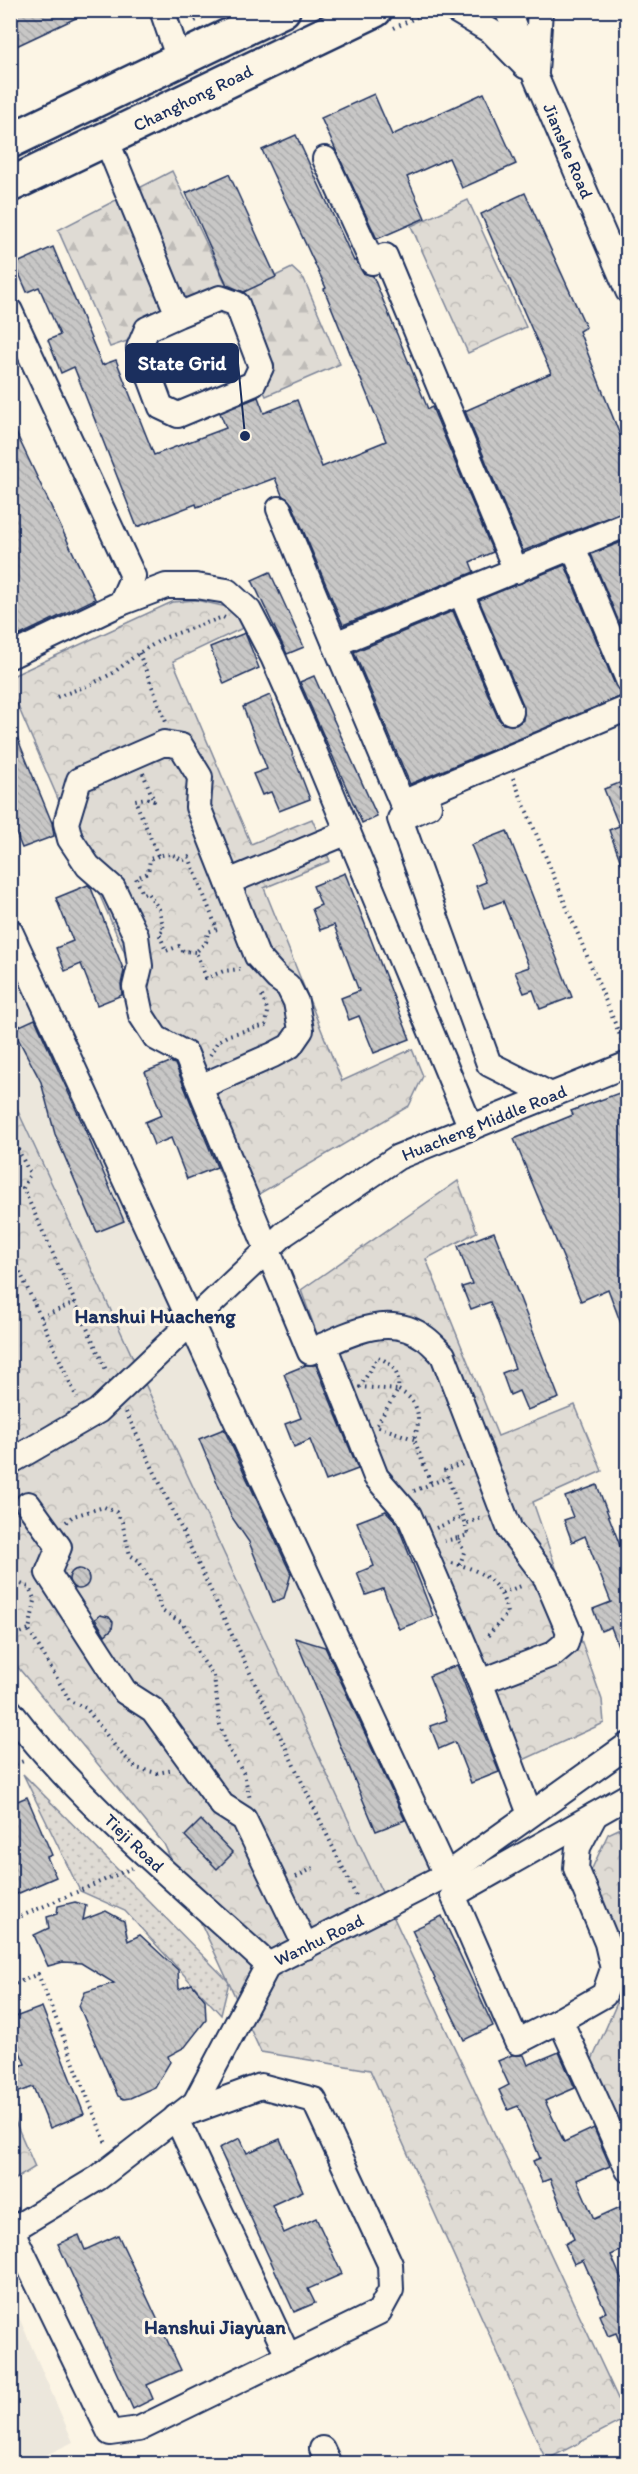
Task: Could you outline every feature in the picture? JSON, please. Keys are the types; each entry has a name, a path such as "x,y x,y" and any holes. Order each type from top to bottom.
{"highway":[{"path":"10,141 283,10"},
{"name":"Changhong Road","path":"10,185 375,10"}],"street":[{"path":"162,10 179,60"},
{"path":"455,10 492,32 536,77"},
{"name":"Jianshe Road","path":"507,10 627,291"},
{"path":"536,77 540,10"},
{"path":"106,139 178,315"},
{"path":"325,159 372,262 385,256 516,571"},
{"path":"220,298 237,304 261,367 253,384 178,415 161,407 139,348 147,329 178,315 220,298"},
{"path":"10,311 133,576 121,603"},
{"path":"279,508 402,803 627,708"},
{"path":"335,644 627,524"},
{"path":"573,547 627,680"},
{"path":"10,656 121,603 165,586 196,586 227,591 249,611 308,736 471,1128"},
{"path":"461,593 511,712"},
{"path":"551,1095 489,1064 400,819 627,722"},
{"path":"200,1087 290,1046 301,1030 296,1002 288,986 277,978 257,956 198,807 200,777 181,746 164,743 79,780 66,823 70,839 88,866 113,888 136,936 140,966 135,987 141,1016 156,1038 186,1054 310,1352 348,1334 381,1325 401,1328 424,1337 442,1355 510,1530 546,1578 569,1632 566,1643 554,1654 480,1682"},
{"path":"228,882 348,832"},
{"path":"10,931 447,1875"},
{"name":"Huacheng Middle Road","path":"10,1462 98,1411 284,1234 398,1157 627,1064"},
{"path":"324,1345 376,1477 409,1515 468,1652 530,1814"},
{"path":"28,1504 59,1547 48,1573 78,1623 125,1692 153,1710 222,1805 244,1819 306,1947"},
{"name":"Tieji Road","path":"10,1711 35,1744 152,1859 268,1965"},
{"name":"Wanhu Road","path":"11,2231 98,2178 195,2103 268,1965 447,1875 627,1744"},
{"path":"595,1815 578,1847 576,1868 607,1943 613,1969 604,1995 517,2042 453,1895 627,1796"},
{"path":"560,2020 627,2170"},
{"path":"11,2231 110,2433 139,2429 379,2312 391,2290 390,2264 314,2100 261,2086 177,2117 288,2356"}],"path":[{"path":"57,697 92,684 113,673 164,638 223,617 263,637"},
{"path":"139,653 175,745"},
{"path":"136,756 154,801 146,798 135,800 158,856"},
{"path":"511,771 627,1054"},
{"path":"168,853 175,854 182,861 189,857 217,929 208,932 206,942 196,952 183,951 178,945 166,951 159,933 164,930 159,909 147,892 143,894 136,878 148,873 150,859 168,853"},
{"path":"196,952 206,978 224,971 241,969 247,972"},
{"path":"200,1087 209,1057 218,1041 266,1025 268,1012 257,984"},
{"path":"10,1133 30,1174 23,1188 117,1393 366,1917"},
{"path":"10,1250 86,1418"},
{"path":"41,1317 75,1302"},
{"path":"414,1439 376,1426 398,1390 399,1377 389,1362 378,1357 360,1387 398,1390 413,1400 419,1426 414,1439 431,1484"},
{"path":"438,1527 444,1543 468,1535 444,1470 482,1456"},
{"path":"51,1535 74,1516 104,1507 116,1512 122,1522 130,1555 138,1560 153,1585 162,1611 183,1623 201,1658 214,1676 220,1725 227,1746 244,1774 250,1790 251,1806 244,1819"},
{"path":"465,1524 503,1510"},
{"path":"458,1538 464,1552 460,1565"},
{"path":"427,1557 481,1573 502,1593 507,1614 486,1638 468,1652"},
{"path":"10,1580 29,1587 35,1601 29,1630 70,1701 86,1708 118,1750 136,1768 156,1773 194,1766"},
{"path":"10,1637 29,1630"},
{"path":"10,1921 152,1859"},
{"path":"10,1986 38,1974 115,2165"}],"shaded area":[{"path":"10,931 446,1875 388,1906 11,1094"},
{"path":"11,2299 73,2442 30,2463 11,2463"}],"green space":[{"path":"172,171 232,297 292,268 304,279 340,364 266,396 232,321 216,310 110,347 58,230"},
{"path":"468,200 526,327 468,353 411,226"},
{"path":"196,600 227,607 249,625 173,661 251,844 312,819 330,861 264,888 342,1081 412,1049 423,1076 409,1106 235,1208 11,690 10,677 172,602"},
{"path":"10,1094 627,2418 546,2460 370,2070 261,2052 164,1844 11,1659"},
{"path":"458,1181 477,1232 426,1259 498,1436 575,1405 602,1471 533,1502 602,1700 604,1723 521,1761 404,1520 374,1491 301,1290"},
{"path":"23,1774 229,1982 221,2015 125,1911 80,1891"},
{"path":"627,1825 627,1980 589,1875 608,1834"},
{"path":"627,1980 627,2141 592,2060"},
{"path":"11,2112 35,2167 10,2182"}],"building":[{"path":"10,10 93,10 10,49"},
{"path":"484,93 516,164 462,188 449,158 407,177 425,218 377,239 321,118 374,94 392,135"},
{"path":"296,135 354,261 356,260 363,273 373,276 428,409 432,407 493,552 470,562 474,572 343,625 292,504 282,495 275,478 197,507 196,504 137,527 74,367 61,373 48,340 60,335 39,287 27,292 15,264 53,247 102,365 116,360 154,455 226,428 220,413 258,397 264,413 297,400 322,467 386,441 324,289 326,288 262,150"},
{"path":"229,174 276,277 244,292 227,285 186,193"},
{"path":"525,193 586,327 579,331 627,453 627,510 523,551 465,411 551,373 481,214"},
{"path":"10,420 95,599 10,640"},
{"path":"627,540 627,642 591,554"},
{"path":"565,565 615,685 620,692 627,694 410,784 354,652 453,611 498,718 503,724 516,725 523,720 524,707 479,600"},
{"path":"270,572 304,647 287,654 252,580"},
{"path":"245,633 259,668 224,684 210,647"},
{"path":"314,676 377,816 362,823 300,682"},
{"path":"270,695 310,799 279,811 271,792 262,795 253,774 267,769 243,707"},
{"path":"10,720 52,823 54,836 22,848 10,819"},
{"path":"627,780 626,876 609,830 619,826 604,789"},
{"path":"507,831 572,997 540,1009 533,990 524,993 515,972 529,967 503,901 484,908 476,886 486,882 471,845"},
{"path":"345,873 410,1039 374,1053 359,1016 349,1020 341,998 359,991 334,925 320,930 312,909 321,905 313,886"},
{"path":"88,885 124,971 121,984 122,995 97,1005 81,964 65,971 56,948 73,941 56,898"},
{"path":"35,1019 124,1221 97,1232 55,1134 41,1082 13,1029"},
{"path":"170,1062 175,1064 217,1167 187,1179 171,1138 154,1145 145,1122 162,1115 145,1072"},
{"path":"627,1090 626,1337 608,1289 581,1301 514,1139 573,1115 571,1111"},
{"path":"494,1232 559,1398 527,1410 519,1391 510,1395 502,1373 515,1368 490,1302 471,1309 462,1287 472,1284 458,1246"},
{"path":"306,1365 316,1365 358,1469 326,1481 310,1440 294,1447 285,1424 301,1418 284,1374"},
{"path":"224,1429 291,1574 284,1598 273,1602 249,1542 231,1516 199,1439"},
{"path":"597,1485 627,1564 626,1667 611,1627 601,1631 593,1609 611,1602 585,1536 572,1542 564,1520 573,1517 565,1497"},
{"path":"386,1511 397,1523 433,1616 399,1629 383,1589 366,1595 357,1573 374,1566 357,1522"},
{"path":"79,1569 86,1572 89,1579 86,1586 79,1589 72,1586 69,1579 72,1572"},
{"path":"100,1615 109,1617 113,1622 112,1629 105,1635 95,1619"},
{"path":"295,1638 325,1647 405,1820 376,1831"},
{"path":"457,1665 499,1772 471,1783 455,1742 439,1749 430,1726 447,1720 429,1676"},
{"path":"27,1797 52,1855 47,1857 56,1877 10,1897 10,1804"},
{"path":"201,1820 233,1853 217,1869 185,1836"},
{"path":"75,1902 86,1905 83,1920 106,1911 124,1921 128,1941 140,1935 178,1970 179,1989 192,1984 205,2000 206,2020 185,2047 168,2056 170,2062 155,2087 130,2098 124,2099 118,2096 79,2006 85,1992 114,1983 81,1963 63,1962 48,1966 34,1935 49,1928 47,1917 57,1914 58,1906"},
{"path":"442,1916 493,2026 464,2040 412,1930"},
{"path":"42,2007 84,2114 50,2128 33,2087 17,2093 10,2078 10,2070 25,2064 10,2028 10,2019"},
{"path":"559,2052 575,2088 545,2101 564,2142 594,2128 610,2166 577,2180 594,2219 627,2204 627,2248 611,2255 627,2292 627,2360 616,2333 608,2336 599,2315 606,2312 583,2260 574,2264 565,2244 574,2239 550,2179 542,2182 533,2161 540,2158 518,2106 508,2110 499,2090 509,2085 498,2061 512,2055 524,2055 528,2065"},
{"path":"240,2138 247,2153 280,2139 303,2191 272,2205 284,2233 316,2218 342,2274 308,2289 315,2303 294,2312 219,2148"},
{"path":"79,2235 85,2250 118,2235 181,2370 147,2385 153,2399 133,2409 58,2244"}],"place":[{"name":"State Grid","path":"245,436"}],"district":[{"name":"Hanshui Huacheng","path":"155,1316"},
{"name":"Hanshui Jiayuan","path":"215,2327"}]}
